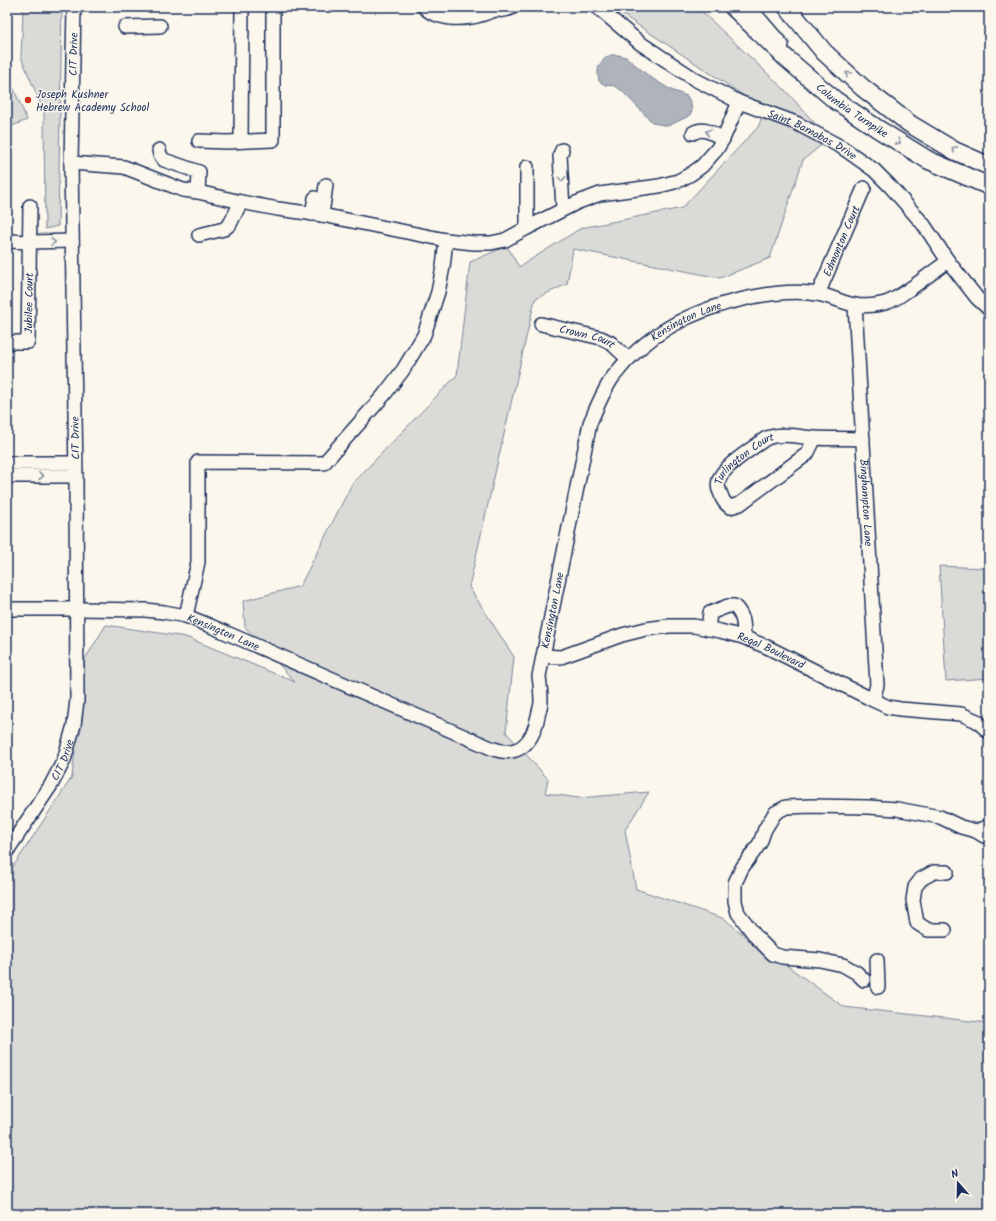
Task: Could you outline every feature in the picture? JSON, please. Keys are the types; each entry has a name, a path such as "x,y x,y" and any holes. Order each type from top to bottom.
{"main road":[{"name":"Columbia Turnpike","path":"733,7 787,59 835,100 928,160 989,186"},
{"name":"Columbia Turnpike","path":"787,7 824,52 863,88 910,124 955,151 989,166"}],"street":[{"name":"CIT Drive","path":"7,851 51,785 64,760 70,744 77,700 76,470 71,163 74,7"},
{"path":"241,141 242,7"},
{"path":"199,141 273,140 273,7"},
{"path":"424,7 427,11 435,15 458,19 472,17 494,8 502,11 512,7"},
{"name":"Saint Barnabas Drive","path":"597,7 640,43 696,80 739,102 796,123 843,148 874,170 924,225 948,261 977,298 989,309"},
{"path":"749,7 810,78"},
{"path":"780,7 800,22"},
{"path":"125,27 160,26"},
{"path":"71,163 124,167 183,190 241,202 446,240 491,243 505,240 576,203 600,194 660,186 678,181 702,166 717,149 724,139 739,102"},
{"path":"693,132 702,129 724,139"},
{"path":"159,150 160,155 164,160 199,172 198,192"},
{"path":"562,150 560,155 564,209"},
{"path":"526,167 527,228"},
{"path":"317,215 326,185"},
{"name":"Edmonton Court","path":"818,294 864,188"},
{"path":"315,198 317,215"},
{"path":"199,235 224,228 230,224 241,202"},
{"name":"Jubilee Court","path":"7,342 28,342 30,206"},
{"path":"186,616 198,562 198,462 324,462 384,395 403,370 424,335 438,292 446,240"},
{"path":"7,241 72,241"},
{"name":"Kensington Lane","path":"7,609 144,610 186,616 500,752 508,752 527,744 532,737 536,726 541,702 539,676 590,423 613,378 628,359 669,326 696,312 725,302 767,294 793,292 818,294 855,305 889,302 906,292 948,261"},
{"name":"Binghampton Lane","path":"855,305 877,685 873,700"},
{"name":"Crown Court","path":"541,324 601,338 611,343 628,359"},
{"name":"Turlington Court","path":"815,438 807,454 740,504 730,507 724,503 718,489 722,472 764,439 779,435 815,438 863,439"},
{"path":"7,464 76,470"},
{"path":"7,476 76,470"},
{"path":"708,629 710,613 728,606 734,606 740,611 745,628 743,637"},
{"name":"Regal Boulevard","path":"543,656 561,657 622,635 646,629 669,626 694,626 743,637 768,647 888,707 961,714 977,721 989,732"},
{"path":"864,980 857,973 843,965 820,960 782,957 773,954 757,938 738,913 735,901 735,883 742,868 760,843 765,829 775,813 786,807 812,806 897,809 940,817 961,827 976,831 989,838"},
{"path":"976,831 989,826"},
{"path":"945,930 928,930 917,923 913,900 915,887 921,879 934,872 947,872"},
{"path":"877,960 878,987"}],"shaded area":[{"path":"21,7 62,7 58,226 45,229 44,112 21,57 23,12"},
{"path":"611,7 697,7 785,90 829,139 803,160 770,258 720,278 573,249 567,284 535,299 469,587 514,657 506,732 548,779 545,793 578,798 649,792 625,830 636,889 725,919 735,928 844,1007 989,1023 989,1214 7,1214 7,876 72,777 85,659 106,625 186,637 295,682 245,627 243,601 300,586 352,484 457,375 470,262 507,246 519,267 581,228 682,208 758,127 765,110"},
{"path":"611,55 626,57 650,77 671,90 687,96 691,103 692,111 689,116 668,126 653,123 622,91 615,86 605,85 599,81 599,65"},
{"path":"11,82 27,120 7,128 7,84"},
{"path":"939,566 986,568 989,583 989,678 946,681"}],"place":[{"name":"Joseph Kushner Hebrew Academy School","path":"28,100"}]}
